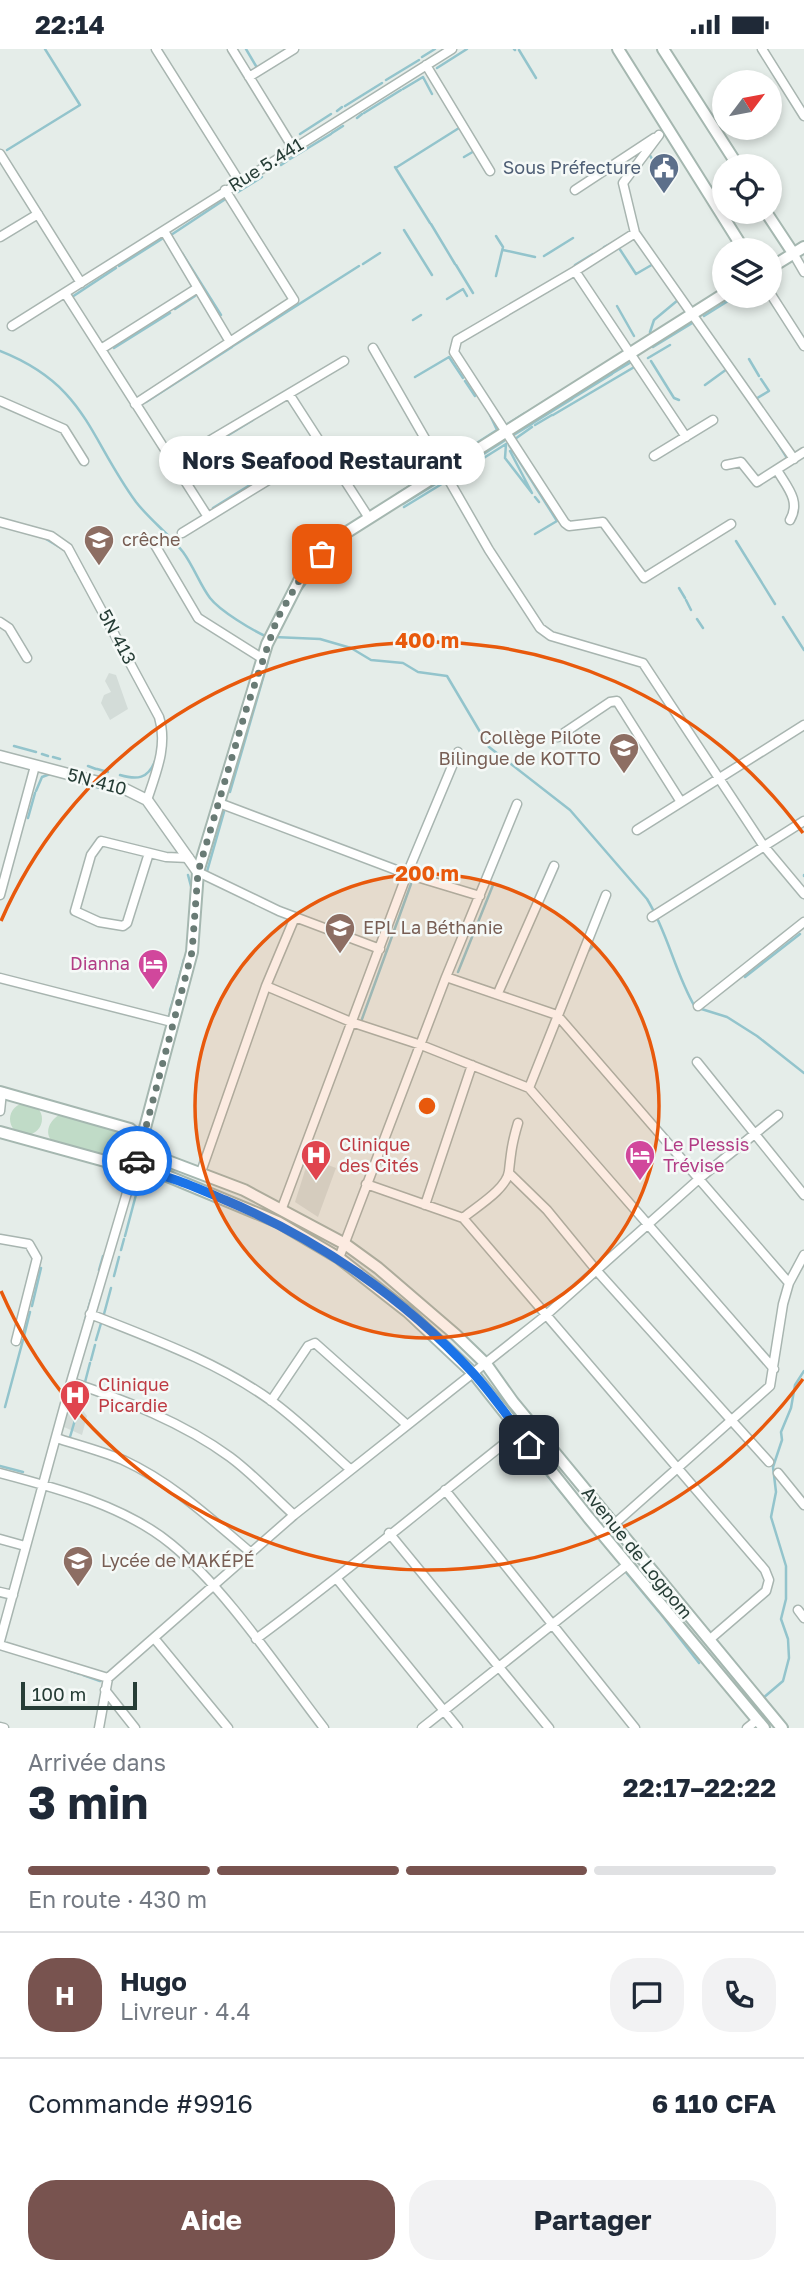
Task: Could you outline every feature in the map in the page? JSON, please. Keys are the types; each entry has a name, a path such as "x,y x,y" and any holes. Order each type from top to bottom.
{"main road":[{"path":"618,49 664,132 736,238"},
{"path":"663,49 730,154"},
{"path":"774,224 793,253"},
{"path":"782,260 804,247"},
{"path":"134,1169 196,930 198,872 267,644 277,619 313,563 332,543 369,517 712,303"},
{"name":"Avenue de Logpom","path":"1,1092 130,1129 165,1160 201,1172 282,1208 345,1244 413,1298 486,1364 614,1525 782,1728"},
{"name":"Avenue de Logpom","path":"0,1132 134,1169 160,1173 278,1222 339,1258 408,1312 474,1374 627,1565 761,1724"}],"street":[{"path":"156,49 239,181"},
{"path":"232,49 293,148"},
{"path":"249,77 294,49"},
{"name":"Rue 5.441","path":"12,326 452,49"},
{"path":"762,49 804,116"},
{"path":"426,65 490,171"},
{"path":"575,190 664,132"},
{"path":"664,132 623,183 635,233 794,459"},
{"path":"0,154 81,283"},
{"path":"135,404 294,300 225,190"},
{"path":"0,237 38,214"},
{"path":"164,231 196,289 230,342"},
{"path":"635,233 454,345 454,352 565,523 569,526 603,522 644,577 730,524"},
{"path":"793,253 804,272"},
{"path":"575,271 633,354 685,437"},
{"path":"101,349 196,289"},
{"path":"65,293 208,517"},
{"path":"780,308 804,346"},
{"path":"373,348 442,472 540,628 551,636 643,663 763,845 804,894"},
{"path":"172,463 344,361"},
{"path":"289,394 369,517"},
{"path":"0,401 64,429 85,461"},
{"path":"654,456 713,419"},
{"path":"182,533 324,446"},
{"path":"726,465 741,462 757,482 804,452"},
{"path":"778,470 796,506 790,520"},
{"name":"5N 413","path":"0,522 51,536 64,543 147,694 164,731 161,757 148,800"},
{"path":"155,545 198,618 263,659"},
{"path":"0,622 9,628 27,658"},
{"path":"558,737 610,702 617,701 681,801"},
{"path":"637,830 804,725"},
{"path":"282,1208 407,874 458,752"},
{"name":"5N.410","path":"0,756 125,789 148,800 198,872"},
{"path":"0,895 35,766"},
{"path":"219,803 407,874 480,896"},
{"path":"339,1258 446,977 517,804"},
{"path":"652,917 804,821"},
{"path":"149,853 127,923 123,926 99,922 75,911 97,843 104,841 149,853 189,858"},
{"path":"498,993 554,866"},
{"path":"198,872 295,917 380,949"},
{"path":"529,1088 606,895"},
{"path":"201,1172 266,986 295,917"},
{"path":"698,1006 804,922"},
{"path":"446,977 557,1015 789,1283"},
{"path":"0,978 172,1022"},
{"path":"266,986 351,1022 421,1045 529,1088 774,1369"},
{"path":"697,1062 804,1195"},
{"path":"425,1205 472,1065"},
{"path":"0,1111 1,1092"},
{"path":"100,1728 108,1678 294,1515 545,1316 649,1226 699,1178 778,1115"},
{"path":"463,1218 500,1187 509,1173 508,1159 518,1123"},
{"path":"108,1678 0,1643 90,1314 134,1169"},
{"path":"509,1173 547,1210 597,1271 769,1462"},
{"path":"366,1184 463,1218 757,1559 769,1580 761,1596 709,1640"},
{"path":"0,1239 29,1244 37,1258 16,1341"},
{"path":"603,1535 733,1422 770,1386 783,1304 789,1283 804,1255"},
{"path":"90,1314 178,1349 224,1371 271,1401 349,1469"},
{"path":"271,1401 308,1346 316,1343 406,1424"},
{"path":"71,1382 135,1405 192,1433 231,1457 294,1515"},
{"path":"256,1639 337,1579 389,1533 519,1432"},
{"path":"56,1438 121,1459 144,1471 193,1504 250,1552"},
{"path":"0,1473 42,1484 100,1506 151,1530 172,1544 212,1585 324,1728"},
{"path":"778,1473 804,1505"},
{"path":"445,1490 635,1728"},
{"path":"389,1533 550,1728"},
{"path":"0,1539 25,1546"},
{"path":"422,1728 627,1565"},
{"path":"337,1579 458,1728"},
{"path":"0,1592 13,1595"},
{"path":"154,1638 228,1728"},
{"path":"105,1690 135,1728"},
{"path":"747,1728 761,1724"}],"shaded area":[{"path":"109,673 116,675 128,709 110,720 101,703 104,695 111,692 105,681"},
{"name":"Clinique des Cités","path":"309,1158 336,1168 318,1217 295,1202"},
{"name":"Clinique Picardie","path":"68,1405 81,1408 87,1416 82,1435 64,1427"}],"green space":[{"path":"26,1103 37,1108 42,1119 37,1130 26,1135 15,1130 10,1119 15,1108"},
{"path":"61,1114 127,1132 135,1141 135,1152 120,1160 53,1142 48,1135 49,1127"}],"waterway":[{"path":"7,150 80,105 45,49"},
{"path":"246,49 256,66"},
{"path":"422,57 435,49"},
{"path":"437,68 467,49"},
{"path":"519,50 536,78"},
{"path":"386,80 419,60"},
{"path":"403,89 423,77 432,94"},
{"path":"345,106 382,83"},
{"path":"364,113 401,90"},
{"path":"337,111 342,107"},
{"path":"300,134 331,114"},
{"path":"357,118 362,114"},
{"path":"332,133 343,126"},
{"path":"397,167 459,128"},
{"path":"290,159 331,134"},
{"path":"464,157 476,150"},
{"path":"649,154 669,186"},
{"path":"281,165 287,161"},
{"path":"395,167 430,223"},
{"path":"238,192 262,177"},
{"path":"171,235 224,200"},
{"path":"431,224 455,264"},
{"path":"404,230 432,275"},
{"path":"496,236 503,247 496,276"},
{"path":"119,266 165,237"},
{"path":"544,256 573,238"},
{"path":"604,247 614,242"},
{"path":"619,248 636,274 655,263"},
{"path":"503,250 535,257"},
{"path":"182,253 221,315"},
{"path":"363,264 380,253"},
{"path":"575,265 593,254"},
{"path":"456,265 473,293"},
{"path":"233,346 359,266"},
{"path":"72,297 116,268"},
{"path":"447,299 463,289 467,296"},
{"path":"175,309 195,296"},
{"path":"650,332 654,320 678,300"},
{"path":"617,306 634,336"},
{"path":"704,316 717,308"},
{"path":"114,348 170,313"},
{"path":"413,320 421,315"},
{"path":"653,347 694,322"},
{"path":"648,358 670,345"},
{"path":"146,402 232,347"},
{"path":"0,351 29,365 68,396 95,434 136,502 183,552 210,598 228,614 267,637"},
{"path":"415,377 449,357 463,378"},
{"path":"749,359 759,376"},
{"path":"613,373 633,361"},
{"path":"651,361 674,398 679,400"},
{"path":"553,415 636,366"},
{"path":"705,385 727,369"},
{"path":"573,398 612,374"},
{"path":"754,400 769,391 761,379"},
{"path":"465,381 475,396"},
{"path":"526,413 554,395"},
{"path":"533,423 572,399"},
{"path":"506,425 525,413"},
{"path":"444,464 497,430 490,415"},
{"path":"535,425 552,415"},
{"path":"217,442 253,420"},
{"path":"671,422 677,431"},
{"path":"512,436 532,424"},
{"path":"515,439 532,427"},
{"path":"771,432 787,458"},
{"path":"454,473 504,441"},
{"path":"506,444 505,458 532,493 510,451"},
{"path":"455,476 506,444"},
{"path":"509,445 557,521 535,534"},
{"path":"213,508 290,460"},
{"path":"397,494 438,468"},
{"path":"403,504 442,480"},
{"path":"404,507 445,482"},
{"path":"535,497 539,502"},
{"path":"327,544 333,538"},
{"path":"46,539 61,548"},
{"path":"736,541 775,604"},
{"path":"73,566 76,572"},
{"path":"297,595 314,572"},
{"path":"679,588 685,598"},
{"path":"686,600 691,610"},
{"path":"783,617 804,650"},
{"path":"697,619 703,628"},
{"path":"274,637 320,639 351,648 371,660 403,663 418,672 447,676 489,747 570,810 647,899 661,925 695,1007 727,1017 757,1036 804,1073"},
{"path":"230,792 268,661"},
{"path":"14,746 36,752"},
{"path":"42,754 48,756"},
{"path":"53,757 60,759"},
{"path":"120,775 141,777 155,761"},
{"path":"728,768 735,764"},
{"path":"88,766 96,769"},
{"path":"97,769 108,772"},
{"path":"36,791 42,777 50,774"},
{"path":"85,784 126,795"},
{"path":"28,818 35,793"},
{"path":"206,875 224,812"},
{"path":"188,875 192,890"},
{"path":"362,1019 411,884"},
{"path":"458,972 493,885"},
{"path":"745,977 800,934"},
{"path":"587,952 594,945"},
{"path":"176,989 184,959"},
{"path":"170,1010 175,994"},
{"path":"125,1236 137,1191"},
{"path":"121,1250 124,1239"},
{"path":"99,1270 103,1256"},
{"path":"114,1276 119,1257"},
{"path":"32,1306 41,1268"},
{"path":"104,1314 111,1288"},
{"path":"85,1320 91,1299"},
{"path":"24,1336 30,1312"},
{"path":"96,1340 102,1320"},
{"path":"5,1407 23,1340"},
{"path":"91,1360 95,1345"},
{"path":"84,1386 90,1363"},
{"path":"762,1699 783,1681 789,1658 788,1639 781,1619 786,1599 786,1566 771,1517 776,1492 773,1467 795,1385 804,1371"},
{"path":"75,1417 83,1390"},
{"path":"70,1437 75,1420"},
{"path":"528,1452 538,1464"},
{"path":"0,1466 23,1472"},
{"path":"541,1468 621,1565"},
{"path":"625,1571 659,1612"},
{"path":"660,1613 699,1663"},
{"path":"68,1670 80,1674"},
{"path":"83,1675 100,1681"}],"way so far":[{"path":"137,1161 192,952 196,930 195,888 198,872 246,710 277,619 300,579 322,554"}],"place":[{"name":"Sous Préfecture","path":"664,195"},
{"name":"Nors Seafood Restaurant","path":"322,554"},
{"name":"crêche","path":"99,567"},
{"name":"Collège Pilote Bilingue de KOTTO","path":"624,775"},
{"name":"EPL La Béthanie","path":"340,955"},
{"name":"Dianna","path":"153,991"},
{"name":"Clinique des Cités","path":"316,1182"},
{"name":"Le Plessis Trévise","path":"640,1182"},
{"name":"Clinique Picardie","path":"75,1422"},
{"name":"Lycée de MAKÉPÉ","path":"78,1588"}],"route":[{"path":"137,1161 134,1169 160,1173 278,1222 339,1258 408,1312 474,1374 529,1445"}]}
